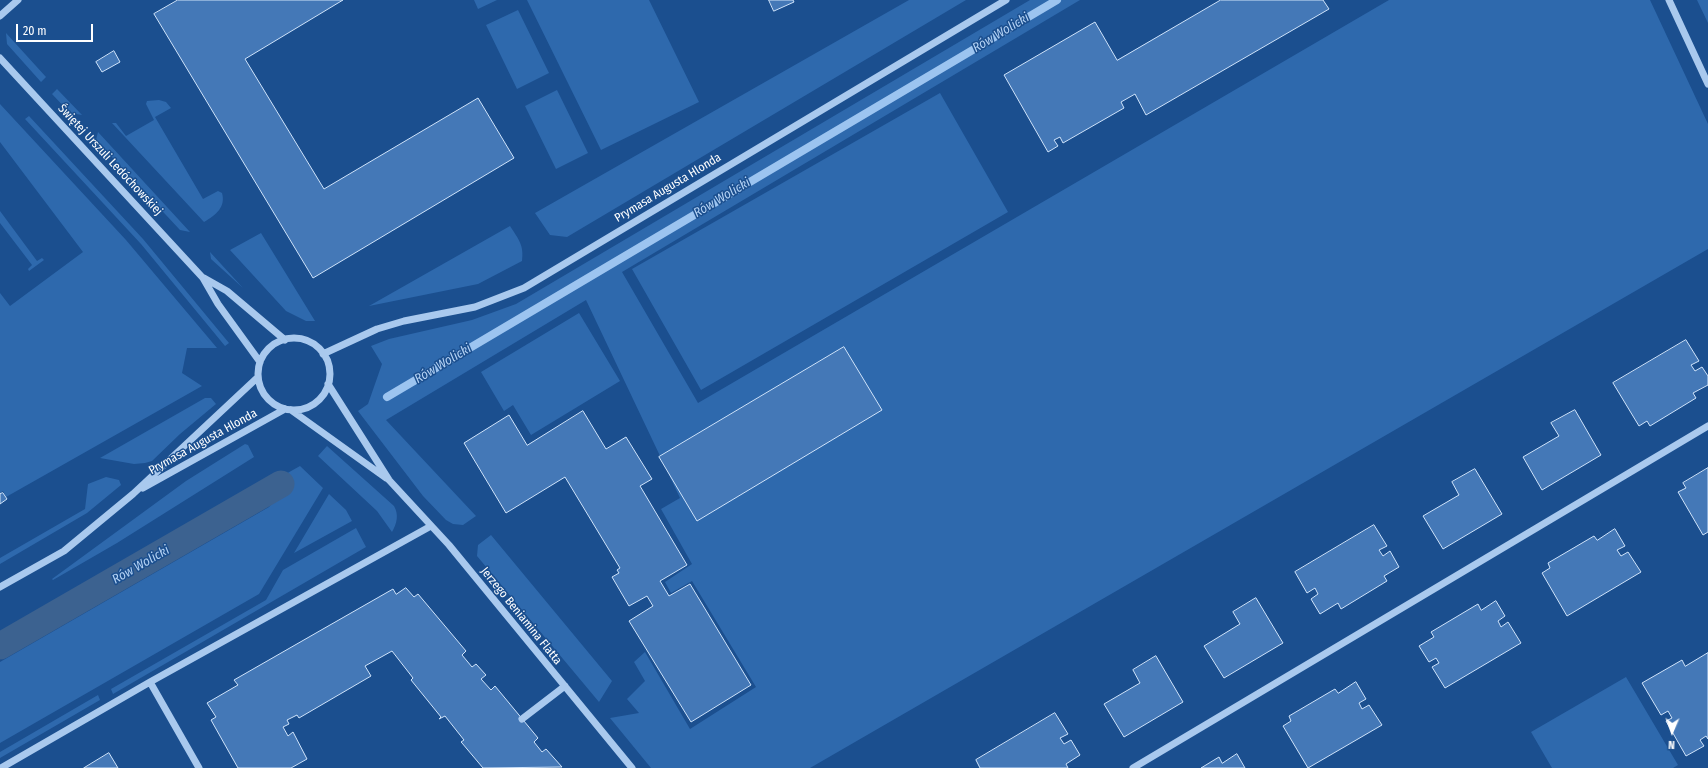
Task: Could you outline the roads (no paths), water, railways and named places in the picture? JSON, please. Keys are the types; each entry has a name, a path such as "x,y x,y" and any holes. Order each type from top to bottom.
{"street":[{"path":"0,16 18,0"},
{"name":"Prymasa Augusta Hlonda","path":"323,354 377,329 404,321 475,307 524,288 1006,0"},
{"path":"1669,0 1708,84"},
{"name":"Świętej Urszuli Ledóchowskiej","path":"0,58 203,278 218,304 260,362"},
{"name":"Świętej Urszuli Ledóchowskiej","path":"203,278 227,291 285,340"},
{"path":"296,339 307,341 316,346 323,354 328,364 328,384 323,395 314,404 303,409 288,409 274,404 266,397 260,387 258,376 260,362 270,347 285,340 296,339"},
{"name":"Prymasa Augusta Hlonda","path":"0,587 64,551 132,494 258,376"},
{"name":"Jerzego Beniamina Flatta","path":"328,384 390,480 449,545 632,768"},
{"name":"Prymasa Augusta Hlonda","path":"132,494 288,409"},
{"name":"Jerzego Beniamina Flatta","path":"288,409 390,480"},
{"path":"1133,768 1708,426"},
{"path":"1,768 150,682 431,526"},
{"path":"150,682 199,768"},
{"path":"522,719 565,686"}],"waterway":[{"name":"Rów Wolicki","path":"387,397 1057,0"},
{"name":"Rów Wolicki","path":"0,646 281,484"}]}
